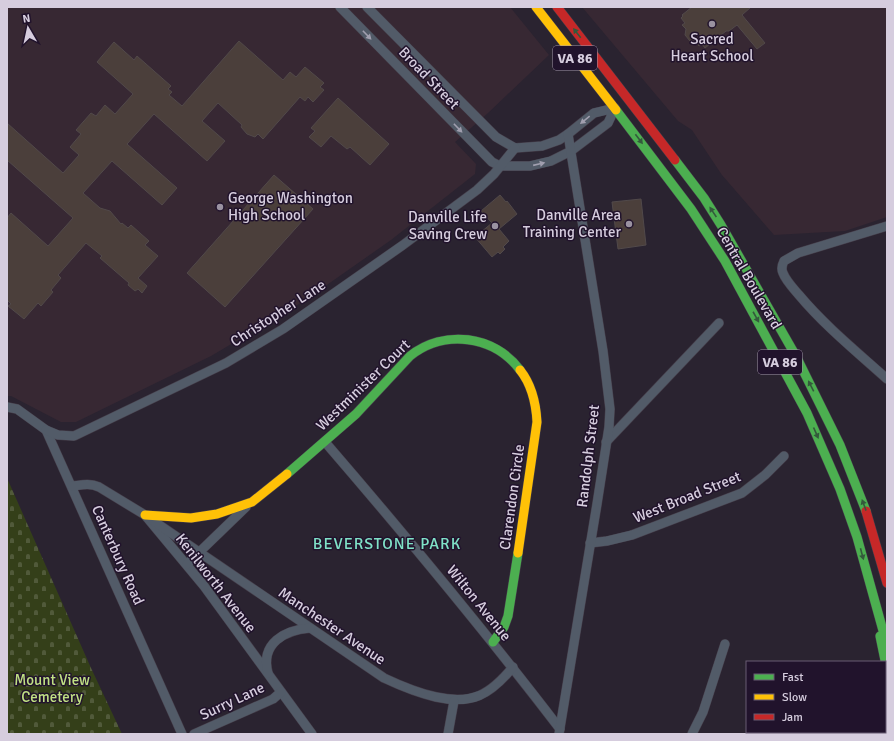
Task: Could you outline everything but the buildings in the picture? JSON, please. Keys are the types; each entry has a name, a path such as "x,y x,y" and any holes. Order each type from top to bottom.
{"main road":[{"name":"Central Boulevard","path":"536,7 615,108 707,232 725,261 807,413 840,489 857,537 887,645"},
{"name":"Central Boulevard","path":"557,7 704,198 743,260 783,333 840,445 867,514 887,582"},
{"name":"Westminister Court","path":"145,515 192,518 218,513 250,503 325,442 355,414 410,356 421,348 434,342 447,338 470,339 496,348 509,359"},
{"name":"Clarendon Circle","path":"493,642 504,627 508,616 537,422 534,394 522,372 509,359"},
{"path":"882,628 880,639 885,661"}],"street":[{"name":"Broad Street","path":"340,7 492,162 500,166"},
{"name":"Broad Street","path":"368,7 496,137 515,148"},
{"path":"500,166 530,166 551,161 571,151 608,124 615,108"},
{"path":"515,148 542,146 559,140 594,113 615,108"},
{"name":"Randolph Street","path":"560,731 606,443 609,415 609,393 603,351 568,134"},
{"name":"Christopher Lane","path":"46,430 58,435 74,436 171,391 239,356 283,329 403,245 478,190 515,148"},
{"path":"887,226 798,253 784,261 782,268 782,273 802,298 831,329 887,379"},
{"path":"606,443 719,323"},
{"name":"Canterbury Road","path":"7,407 17,409 46,430 182,734"},
{"name":"Wilton Avenue","path":"325,442 404,533 493,642 560,731"},
{"name":"West Broad Street","path":"590,543 607,541 632,535 742,493 765,475 784,456"},
{"name":"Kenilworth Avenue","path":"72,486 85,484 99,487 145,515 187,564 312,734"},
{"name":"Westminister Court","path":"187,564 250,503"},
{"name":"Manchester Avenue","path":"145,515 384,678 404,688 422,694 454,701 465,700 477,697 487,692 496,685 512,667"},
{"path":"269,675 267,661 268,654 276,640 288,632 310,628"},
{"path":"692,734 703,712 725,644"},
{"name":"Surry Lane","path":"194,734 273,699 281,692"},
{"path":"448,734 454,701"}],"shaded area":[{"name":"George Washington High School","path":"7,7 510,7 549,55 455,142 476,164 475,174 391,240 304,301 211,356 76,422 61,422 11,396 7,396"},
{"path":"582,7 887,7 887,217 845,231 774,235 722,175 692,130 678,121"}],"green space":[{"name":"Mount View Cemetery","path":"7,478 91,668 122,734 7,734"}],"traffic: fast":[{"path":"616,110 691,209 725,261 807,413 840,489 857,537 887,645"},
{"path":"675,160 704,198 721,225 797,358 840,445 866,511"},
{"path":"287,474 356,414 410,356 423,347 453,339 483,343 497,349 509,358 520,370"},
{"path":"493,642 504,627 508,616 518,553"},
{"path":"880,636 885,661"},
{"path":"886,665 887,670"}],"traffic: slow":[{"path":"536,7 616,110"},
{"path":"518,553 537,422 533,394 528,382 520,370"},
{"path":"145,515 191,518 217,514 252,502 287,474"}],"traffic: jam":[{"path":"557,7 675,160"},
{"path":"866,511 887,583"}],"place":[{"name":"Sacred Heart School","path":"712,24"},
{"name":"George Washington High School","path":"220,207"},
{"name":"Danville Area Training Center","path":"629,224"},
{"name":"Danville Life Saving Crew","path":"495,226"}],"district":[{"name":"BEVERSTONE PARK","path":"387,544"}]}
